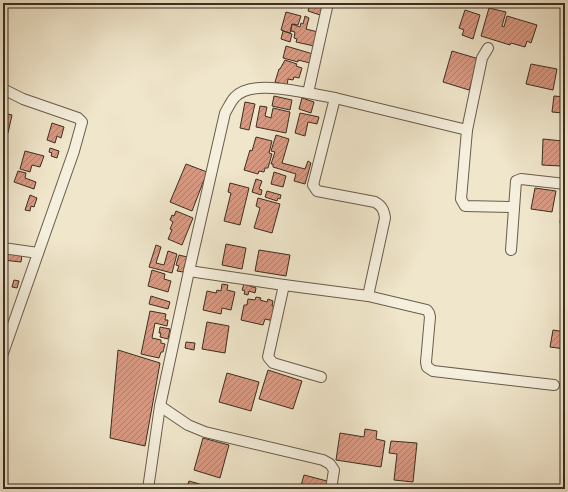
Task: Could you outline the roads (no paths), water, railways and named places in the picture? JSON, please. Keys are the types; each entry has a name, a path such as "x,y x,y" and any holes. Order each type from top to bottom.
{"street":[{"path":"308,93 328,3"},
{"path":"488,48 482,58 467,130 461,199 465,206 514,207"},
{"path":"148,489 160,406 189,271 225,113 235,97 246,90 257,88 284,89 335,98 467,130"},
{"path":"3,89 22,99 78,118 82,122 81,131 3,352"},
{"path":"335,98 313,185 317,191 375,202 381,205 385,218 368,296"},
{"path":"511,250 516,181 518,179 565,184"},
{"path":"3,248 38,253"},
{"path":"189,271 368,296 426,310 429,312 430,317 426,362 427,367 433,371 554,385"},
{"path":"284,285 268,357 273,363 321,377"},
{"path":"160,406 188,425 205,432 323,460 330,464 334,470 331,489"}]}
